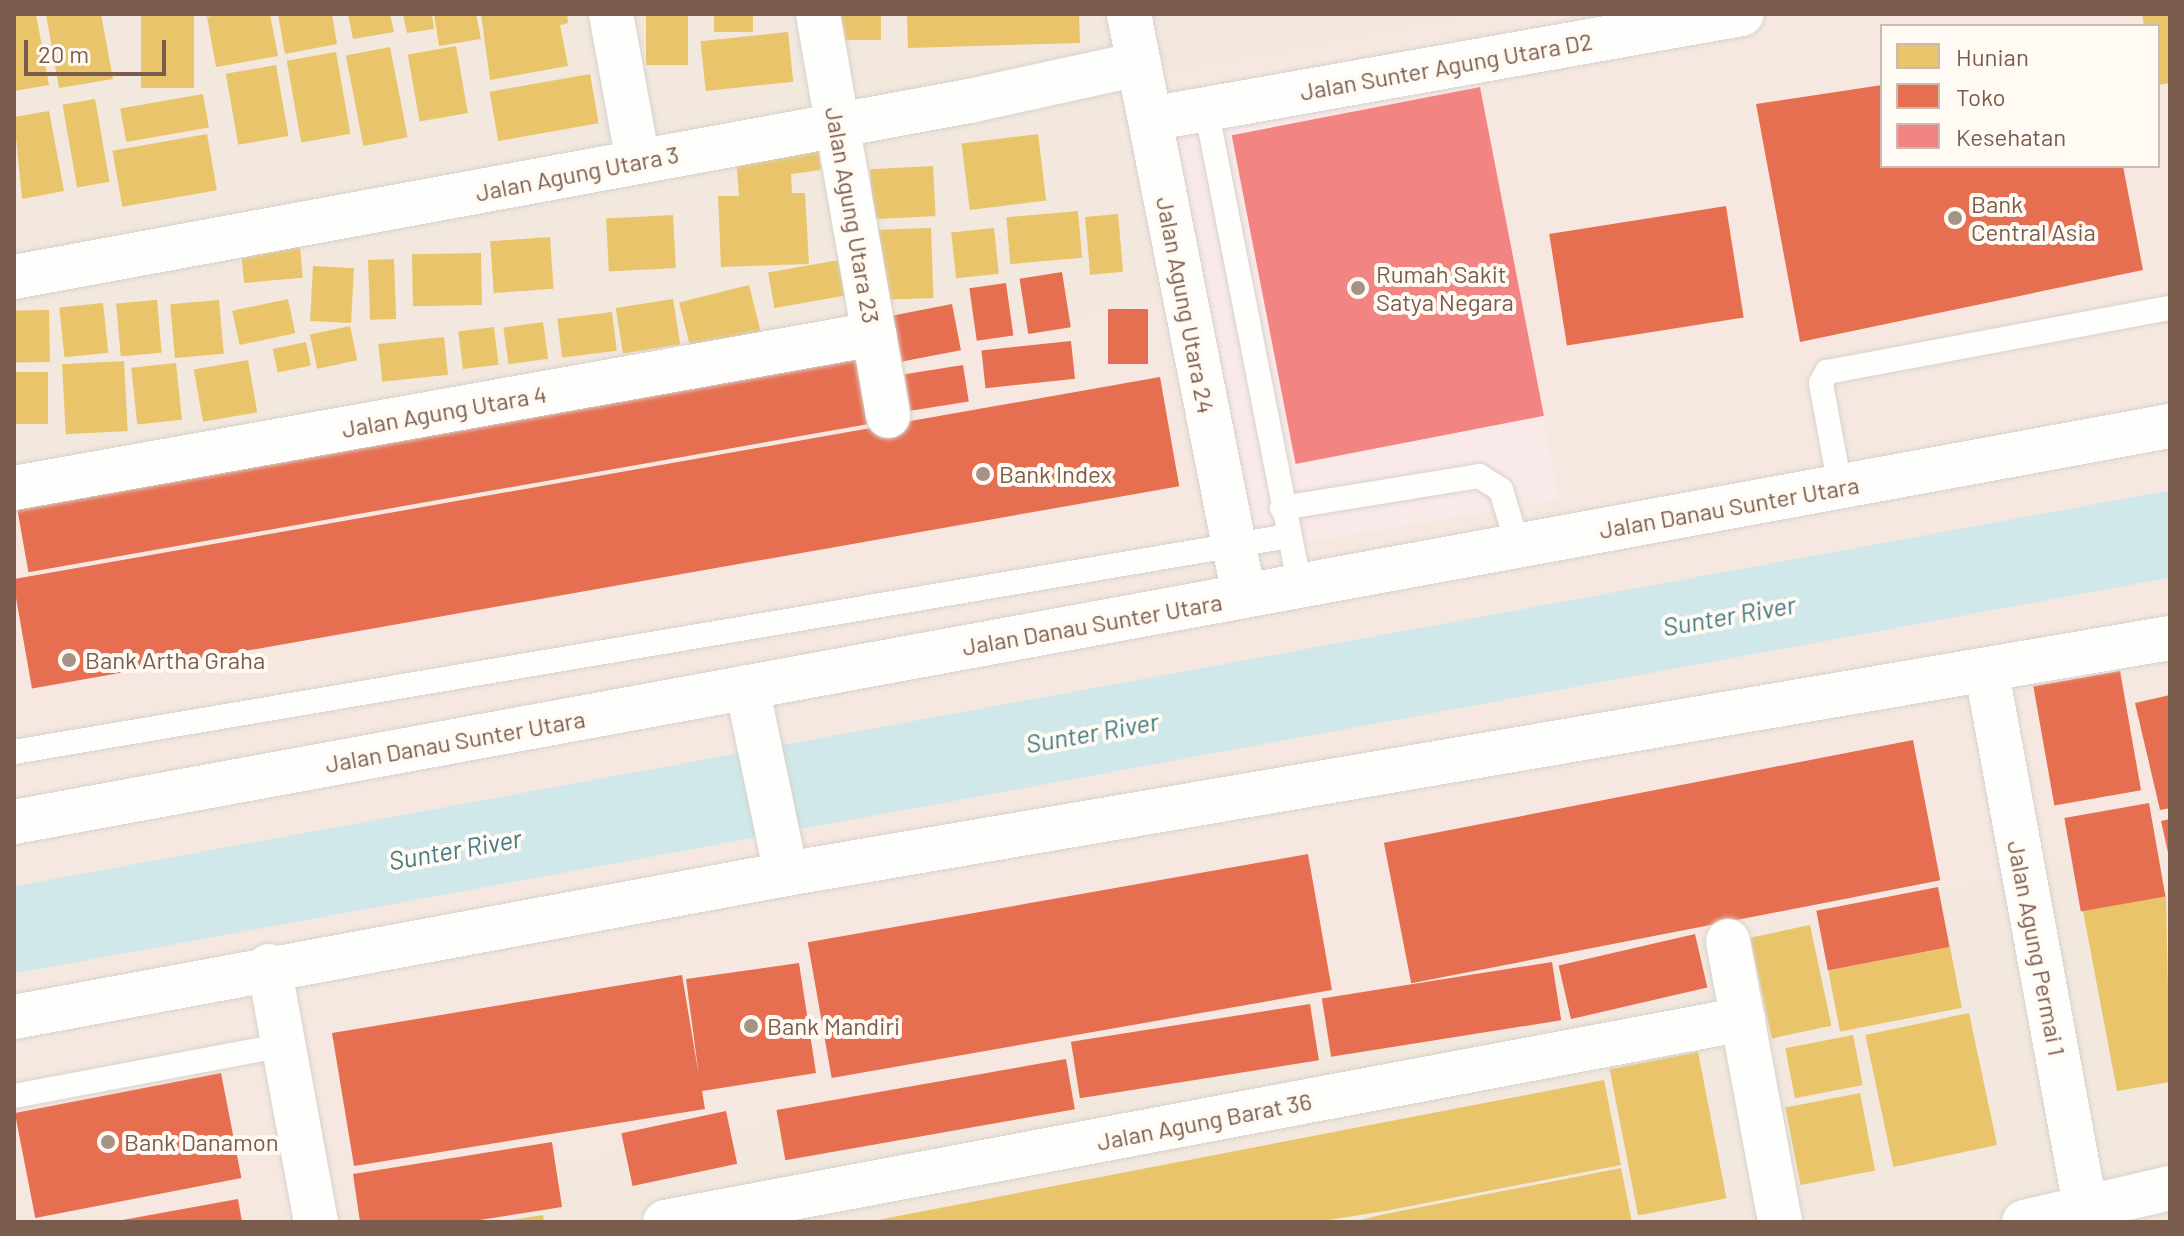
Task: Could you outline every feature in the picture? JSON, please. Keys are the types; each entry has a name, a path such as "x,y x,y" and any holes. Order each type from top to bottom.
{"street":[{"path":"611,14 638,161"},
{"name":"Jalan Agung Utara 23","path":"818,14 888,416"},
{"name":"Jalan Agung Utara 24","path":"1129,14 1244,596"},
{"name":"Jalan Sunter Agung Utara D2","path":"1150,119 1544,32 1742,14"},
{"name":"Jalan Agung Utara 3","path":"14,277 837,125 1139,64"},
{"name":"Jalan Agung Utara 4","path":"14,488 874,334"},
{"name":"Jalan Danau Sunter Utara","path":"14,822 751,707 1244,596 2170,426"},
{"path":"14,1017 783,860 1987,673 2170,638"},
{"name":"Jalan Agung Permai 1","path":"1987,673 2087,1214"},
{"path":"751,707 783,860"},
{"path":"1728,941 1780,1222"},
{"path":"269,966 316,1222"},
{"name":"Jalan Agung Barat 36","path":"665,1222 1743,1019"},
{"path":"2024,1222 2087,1214 2170,1188"}],"lane":[{"path":"1206,108 1282,508 1300,586"},
{"path":"1840,487 1821,383 1827,372 2170,308"},
{"path":"1282,508 1479,476 1501,490 1518,546"},
{"path":"14,752 1289,536"},
{"path":"14,1096 284,1045"}],"shaded area":[{"path":"14,14 1494,14 1111,84 1162,303 14,503"},
{"path":"1494,14 2170,14 2170,845 275,1222 14,1222 14,503 1162,303 1111,84"},
{"name":"Rumah Sakit Satya Negara","path":"1479,79 1559,500 1254,551 1170,160 1177,138 1199,130"},
{"path":"2170,845 2170,1222 275,1222 2036,870"}],"building: Hunian":[{"path":"14,14 36,14 49,85 14,91"},
{"path":"46,14 101,14 113,79 59,88"},
{"path":"141,14 194,14 194,88 141,88"},
{"path":"270,14 278,56 216,67 207,17"},
{"path":"278,14 332,14 337,44 285,54"},
{"path":"348,14 390,14 394,32 353,39"},
{"path":"403,14 432,14 434,29 407,33"},
{"path":"434,14 476,14 481,39 439,46"},
{"path":"481,14 567,14 568,23 560,25 568,66 490,80"},
{"path":"646,14 688,14 688,65 646,65"},
{"path":"714,14 753,14 753,32 714,32"},
{"path":"837,14 881,14 881,40 837,40"},
{"path":"907,14 1079,14 1080,43 908,48"},
{"path":"2142,14 2170,14 2170,83 2160,85 2160,24 2144,24"},
{"path":"788,32 793,82 706,91 700,41"},
{"path":"456,46 468,113 420,121 408,55"},
{"path":"390,47 408,137 363,146 346,56"},
{"path":"336,52 350,134 301,142 287,61"},
{"path":"276,65 289,136 238,145 226,74"},
{"path":"590,74 599,123 498,141 490,92"},
{"path":"203,94 209,127 126,142 120,109"},
{"path":"95,99 110,182 77,187 63,105"},
{"path":"49,111 64,191 22,199 14,117"},
{"path":"207,134 217,190 122,207 112,151"},
{"path":"1038,134 1046,201 970,210 962,143"},
{"path":"817,139 821,170 791,174 792,193 805,193 809,264 721,267 718,196 739,196 736,156"},
{"path":"933,166 936,216 873,219 870,169"},
{"path":"1078,211 1082,258 1010,264 1006,217"},
{"path":"1118,214 1123,272 1090,275 1085,217"},
{"path":"673,215 676,268 609,271 606,219"},
{"path":"931,228 933,298 874,300 872,230"},
{"path":"994,228 999,274 956,278 951,232"},
{"path":"299,235 303,278 244,283 240,240"},
{"path":"550,237 554,289 494,293 490,241"},
{"path":"481,253 482,305 413,306 412,254"},
{"path":"394,259 396,319 370,320 368,260"},
{"path":"839,260 845,295 774,308 768,273"},
{"path":"313,266 354,268 351,323 310,321"},
{"path":"749,285 762,337 692,355 679,302"},
{"path":"288,299 295,333 240,345 232,311"},
{"path":"673,299 680,344 623,354 616,308"},
{"path":"157,300 162,353 121,356 116,304"},
{"path":"219,300 224,354 175,358 170,304"},
{"path":"103,303 108,353 64,357 59,308"},
{"path":"49,310 50,362 15,363 14,311"},
{"path":"612,312 617,351 562,357 557,319"},
{"path":"543,322 548,359 509,364 503,328"},
{"path":"350,326 357,360 317,369 310,335"},
{"path":"494,327 499,365 463,369 458,331"},
{"path":"444,337 448,375 382,382 378,344"},
{"path":"306,342 311,365 278,373 273,349"},
{"path":"248,360 257,412 203,422 194,370"},
{"path":"124,361 128,431 66,434 62,364"},
{"path":"176,363 182,420 137,424 131,368"},
{"path":"14,372 48,372 48,424 14,424"},
{"path":"2166,896 2170,1082 2117,1091 2083,911"},
{"path":"1810,925 1831,1026 1772,1038 1750,938"},
{"path":"1950,947 1962,1008 1840,1032 1828,971"},
{"path":"1969,1013 1997,1145 1893,1167 1865,1035"},
{"path":"1853,1035 1863,1085 1795,1098 1785,1048"},
{"path":"1698,1052 1726,1198 1638,1215 1610,1069"},
{"path":"1604,1080 1621,1165 1385,1211 1316,1222 867,1222"},
{"path":"1860,1093 1875,1171 1800,1185 1785,1108"},
{"path":"1621,1168 1632,1222 1352,1222 1385,1214"},
{"path":"543,1215 544,1222 511,1222 511,1220"}],"building: Toko":[{"name":"Bank Central Asia","path":"1880,85 1880,168 2123,168 2143,270 1800,342 1756,104"},
{"path":"1726,206 1744,318 1567,346 1549,234"},
{"path":"1062,272 1071,327 1028,334 1020,279"},
{"path":"1006,283 1013,335 977,341 969,288"},
{"path":"952,304 961,350 902,362 893,315"},
{"path":"1108,309 1148,309 1148,364 1108,364"},
{"path":"1071,341 1075,379 985,388 981,350"},
{"path":"856,342 870,424 28,572 14,490"},
{"path":"963,365 969,402 911,411 905,374"},
{"path":"1160,377 1179,486 32,689 14,579"},
{"path":"2120,671 2141,790 2054,805 2033,686"},
{"path":"2170,695 2170,808 2160,810 2135,703"},
{"path":"1913,740 1940,880 1411,983 1384,843"},
{"path":"2149,803 2165,897 2081,911 2064,818"},
{"path":"2170,819 2170,857 2169,857 2161,821"},
{"path":"1308,854 1332,990 832,1078 808,942"},
{"path":"1938,887 1950,947 1828,971 1816,911"},
{"path":"1695,934 1707,988 1571,1019 1559,965"},
{"path":"1552,962 1561,1020 1331,1057 1322,998"},
{"path":"799,963 816,1073 702,1091 705,1109 354,1166 332,1033 682,975 699,1076 686,979"},
{"path":"1310,1004 1319,1060 1080,1098 1071,1042"},
{"path":"1066,1059 1075,1109 785,1160 776,1110"},
{"path":"221,1073 241,1178 35,1218 15,1113"},
{"path":"726,1111 737,1164 633,1186 621,1133"},
{"path":"552,1142 562,1207 467,1222 360,1222 353,1174"},
{"path":"238,1199 242,1222 117,1222 117,1221"}],"building: Kesehatan":[{"name":"Rumah Sakit Satya Negara","path":"1480,87 1544,416 1296,464 1232,135"}],"waterway":[{"name":"Sunter River","path":"14,930 2170,534"}],"place":[{"name":"Bank Central Asia","path":"1955,218"},
{"name":"Rumah Sakit Satya Negara","path":"1358,288"},
{"name":"Bank Index","path":"983,474"},
{"name":"Bank Artha Graha","path":"69,660"},
{"name":"Bank Mandiri","path":"751,1026"},
{"name":"Bank Danamon","path":"108,1142"}]}
